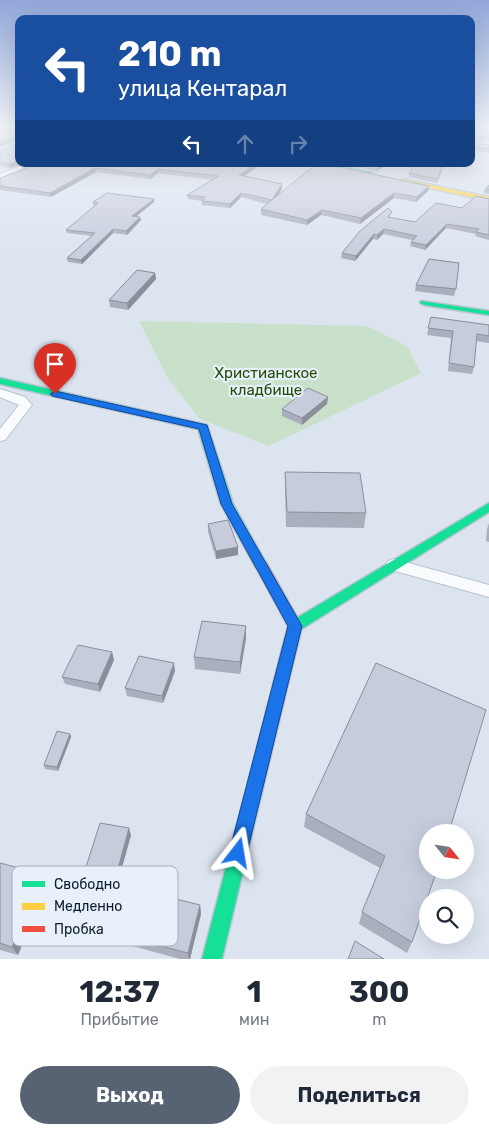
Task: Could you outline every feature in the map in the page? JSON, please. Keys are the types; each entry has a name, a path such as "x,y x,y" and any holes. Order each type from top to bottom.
{"street":[{"path":"363,172 489,199"},
{"path":"424,303 489,313"},
{"path":"0,381 203,427 226,504 295,626 212,959"},
{"path":"0,393 21,400 26,405 0,437"},
{"path":"295,626 489,507"},
{"path":"394,565 489,591"}],"green space":[{"name":"Христианское кладбище","path":"139,321 367,326 407,346 421,373 269,446 200,419 168,379"}],"building":[{"path":"17,172 88,172 50,193 0,186 0,178"},
{"path":"124,172 154,172 150,175"},
{"path":"182,172 244,172 239,175 282,184 272,200 241,193 230,204 202,201 205,197 187,195 219,176"},
{"path":"307,172 362,172 429,186 417,197 394,193 361,218 322,210 307,220 261,209"},
{"path":"410,172 440,172 438,179"},
{"path":"107,193 154,199 132,216 140,217 126,231 113,229 81,260 67,258 95,233 66,230 98,203 93,202"},
{"path":"476,196 489,199 489,235 476,232 479,229 447,224 426,245 411,242 417,236 384,229 377,235 374,234 356,256 342,253 360,231 388,208 392,212 388,217 415,222 436,203 462,208"},
{"path":"429,259 459,263 456,289 416,285"},
{"path":"137,270 155,273 127,303 109,300"},
{"path":"431,317 489,325 489,336 477,334 474,367 449,363 453,331 428,328"},
{"path":"308,388 328,397 302,418 282,409"},
{"path":"285,472 360,473 366,513 287,512"},
{"path":"228,520 238,547 216,551 208,524"},
{"path":"202,621 246,626 240,662 194,657"},
{"path":"78,645 112,652 98,684 62,677"},
{"path":"139,656 174,663 162,696 125,688"},
{"path":"376,663 486,710 451,824 419,824 419,879 434,879 430,889 419,889 419,922 412,942 362,912 385,856 306,814"},
{"path":"57,731 70,734 57,767 44,765"},
{"path":"100,823 129,828 119,866 86,866"},
{"path":"0,863 12,866 12,946 12,947 0,943"},
{"path":"178,900 200,905 188,953 160,946 178,946"},
{"path":"355,941 384,959 348,959"}],"traffic: fast":[{"path":"364,172 370,173"},
{"path":"424,303 489,313"},
{"path":"0,381 203,427 227,504 261,565"},
{"path":"295,626 489,507"},
{"path":"212,959 256,783"}],"traffic: slow":[{"path":"403,181 489,199"}],"traffic: jam":[{"path":"256,783 295,626 261,565"}],"route":[{"path":"55,394 203,427 226,504 295,626 238,853"}]}
